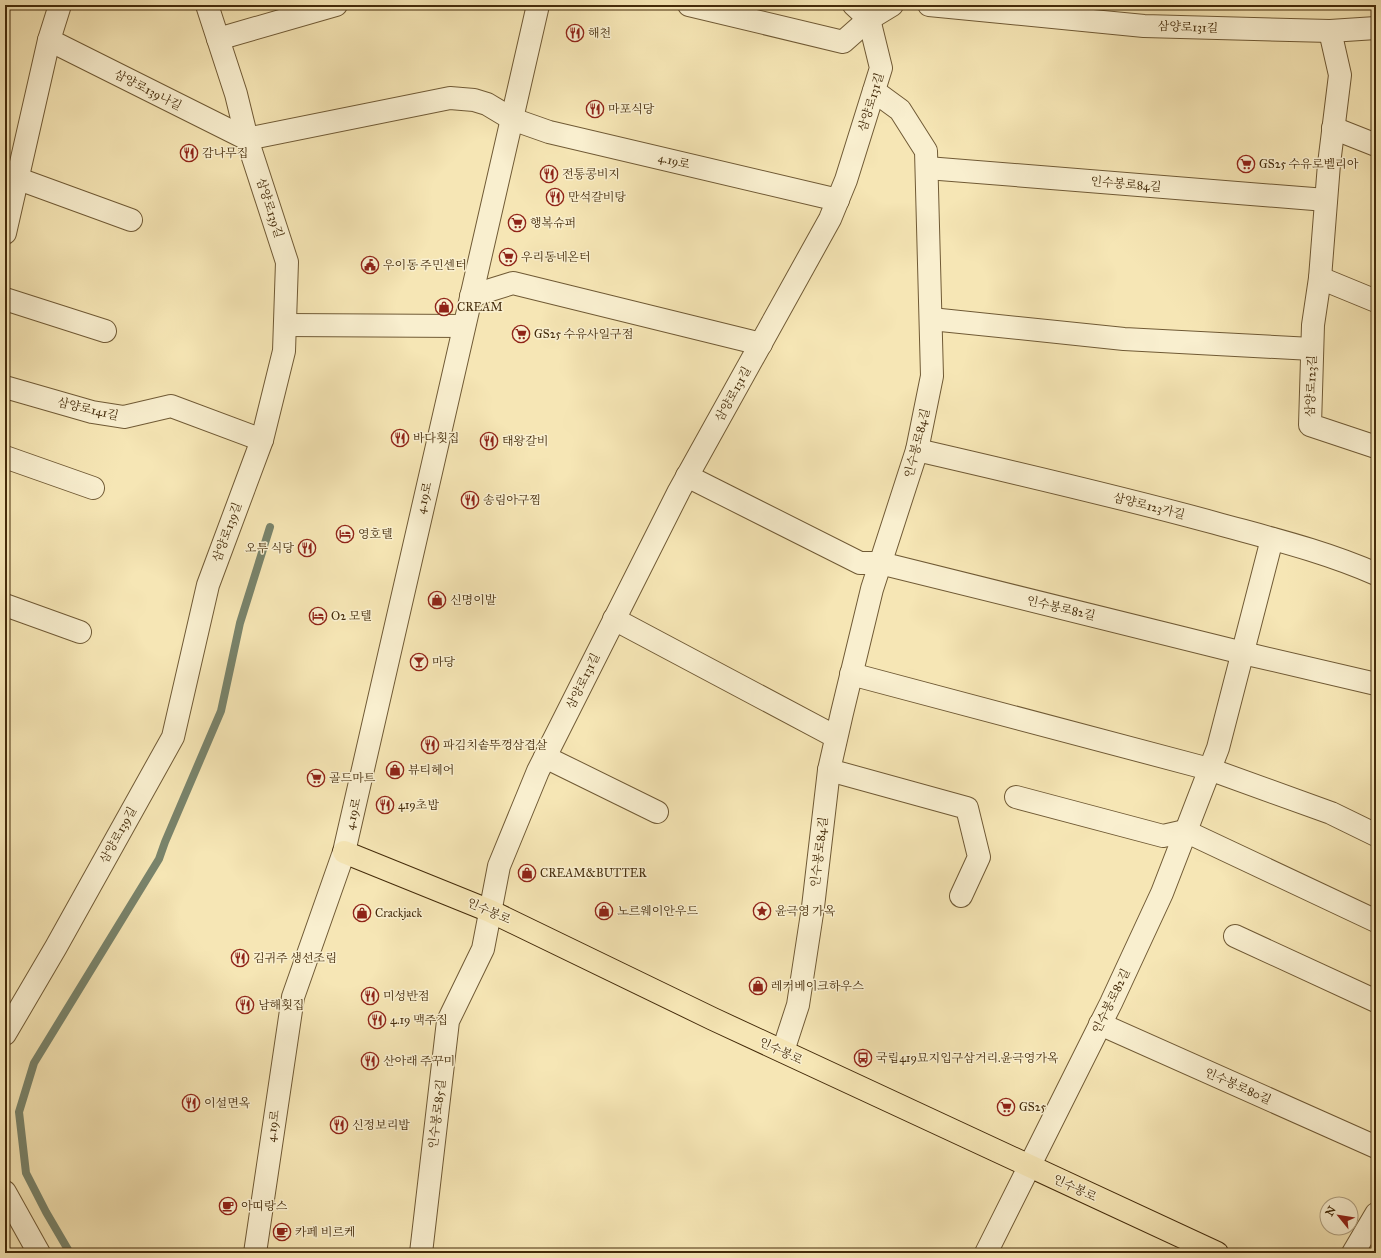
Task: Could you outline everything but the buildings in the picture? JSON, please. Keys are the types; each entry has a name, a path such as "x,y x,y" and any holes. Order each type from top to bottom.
{"main road":[{"name":"인수봉로","path":"344,852 490,911 1028,1167 1217,1253"}],"street":[{"path":"5,233 12,176 60,5"},
{"name":"삼양로139길","path":"6,1031 173,737 208,584 262,440 284,351 287,262 247,139 236,94 207,5"},
{"path":"218,39 336,5"},
{"name":"4.19로","path":"255,1253 292,997 344,852 538,5"},
{"path":"689,5 843,42 861,12 892,5"},
{"name":"삼양로131길","path":"928,5 1144,26 1330,31 1376,28"},
{"name":"삼양로131길","path":"490,911 499,866 545,757 687,476 830,219 838,200 846,180 882,68 861,12"},
{"name":"삼양로123길","path":"1330,31 1340,75 1333,128 1320,278 1313,325 1310,425 1376,447"},
{"name":"삼양로139나길","path":"50,40 247,139"},
{"name":"인수봉로84길","path":"783,1051 798,1005 813,907 829,770 836,738 872,589 918,450 932,376 926,151 900,110 874,91"},
{"path":"247,139 450,98 474,100 487,104 512,119"},
{"name":"4.19로","path":"512,119 548,132 838,200"},
{"path":"1333,128 1376,145"},
{"name":"인수봉로84길","path":"927,168 1326,200"},
{"path":"12,176 131,220"},
{"path":"1320,278 1376,301"},
{"path":"471,296 513,283 761,344"},
{"path":"5,299 105,331"},
{"path":"931,319 1124,339 1312,349"},
{"path":"285,325 464,326"},
{"name":"삼양로141길","path":"5,387 92,412 124,417 171,406 262,440"},
{"name":"삼양로123가길","path":"918,450 1164,509 1272,539 1353,564 1376,574"},
{"path":"5,457 93,488"},
{"path":"687,476 860,563 880,563"},
{"name":"인수봉로82길","path":"986,1253 1100,1024 1162,893 1218,748 1272,539"},
{"name":"인수봉로82길","path":"880,563 1243,653 1376,684"},
{"path":"5,605 80,632"},
{"path":"614,619 836,738"},
{"path":"851,674 1209,769 1331,813 1376,835"},
{"path":"545,757 657,812"},
{"path":"829,770 966,808 979,857 961,896"},
{"path":"1016,797 1163,836 1185,831 1376,921"},
{"name":"인수봉로85길","path":"421,1253 448,1021 483,949 490,911"},
{"path":"1235,936 1376,1001"},
{"name":"인수봉로80길","path":"1100,1024 1376,1147"},
{"path":"5,1192 39,1253"},
{"path":"1353,1253 1376,1214"}],"waterway":[{"path":"70,1253 46,1212 26,1173 19,1112 34,1063 159,859 221,711 240,623 270,527"}],"place":[{"name":"해천","path":"575,33"},
{"name":"마포식당","path":"595,109"},
{"name":"감나무집","path":"189,153"},
{"name":"GS25 수유로벨리아","path":"1246,164"},
{"name":"전통콩비지","path":"549,174"},
{"name":"만석갈비탕","path":"555,197"},
{"name":"행복슈퍼","path":"517,223"},
{"name":"우리동네온터","path":"508,257"},
{"name":"우이동 주민센터","path":"370,265"},
{"name":"CREAM","path":"444,307"},
{"name":"GS25 수유사일구점","path":"521,334"},
{"name":"바다횟집","path":"400,438"},
{"name":"태왕갈비","path":"489,441"},
{"name":"송림아구찜","path":"470,500"},
{"name":"영호텔","path":"345,534"},
{"name":"오투 식당","path":"307,548"},
{"name":"신명이발","path":"437,600"},
{"name":"O2 모텔","path":"318,616"},
{"name":"마당","path":"419,662"},
{"name":"파김치솥뚜껑삼겹살","path":"430,745"},
{"name":"뷰티헤어","path":"395,770"},
{"name":"골드마트","path":"316,778"},
{"name":"419초밥","path":"385,805"},
{"name":"CREAM&BUTTER","path":"527,873"},
{"name":"노르웨이안우드","path":"604,911"},
{"name":"윤극영 가옥","path":"762,911"},
{"name":"Crackjack","path":"362,913"},
{"name":"김귀주 생선조림","path":"240,958"},
{"name":"레커베이크하우스","path":"758,986"},
{"name":"미성반점","path":"370,996"},
{"name":"남해횟집","path":"245,1005"},
{"name":"4.19 맥주집","path":"377,1020"},
{"name":"국립419묘지입구삼거리.윤극영가옥","path":"863,1058"},
{"name":"산아래 주꾸미","path":"370,1061"},
{"name":"이설면옥","path":"191,1103"},
{"name":"GS25","path":"1006,1107"},
{"name":"신정보리밥","path":"339,1125"},
{"name":"아띠랑스","path":"228,1206"},
{"name":"카페 비르케","path":"282,1232"}]}
